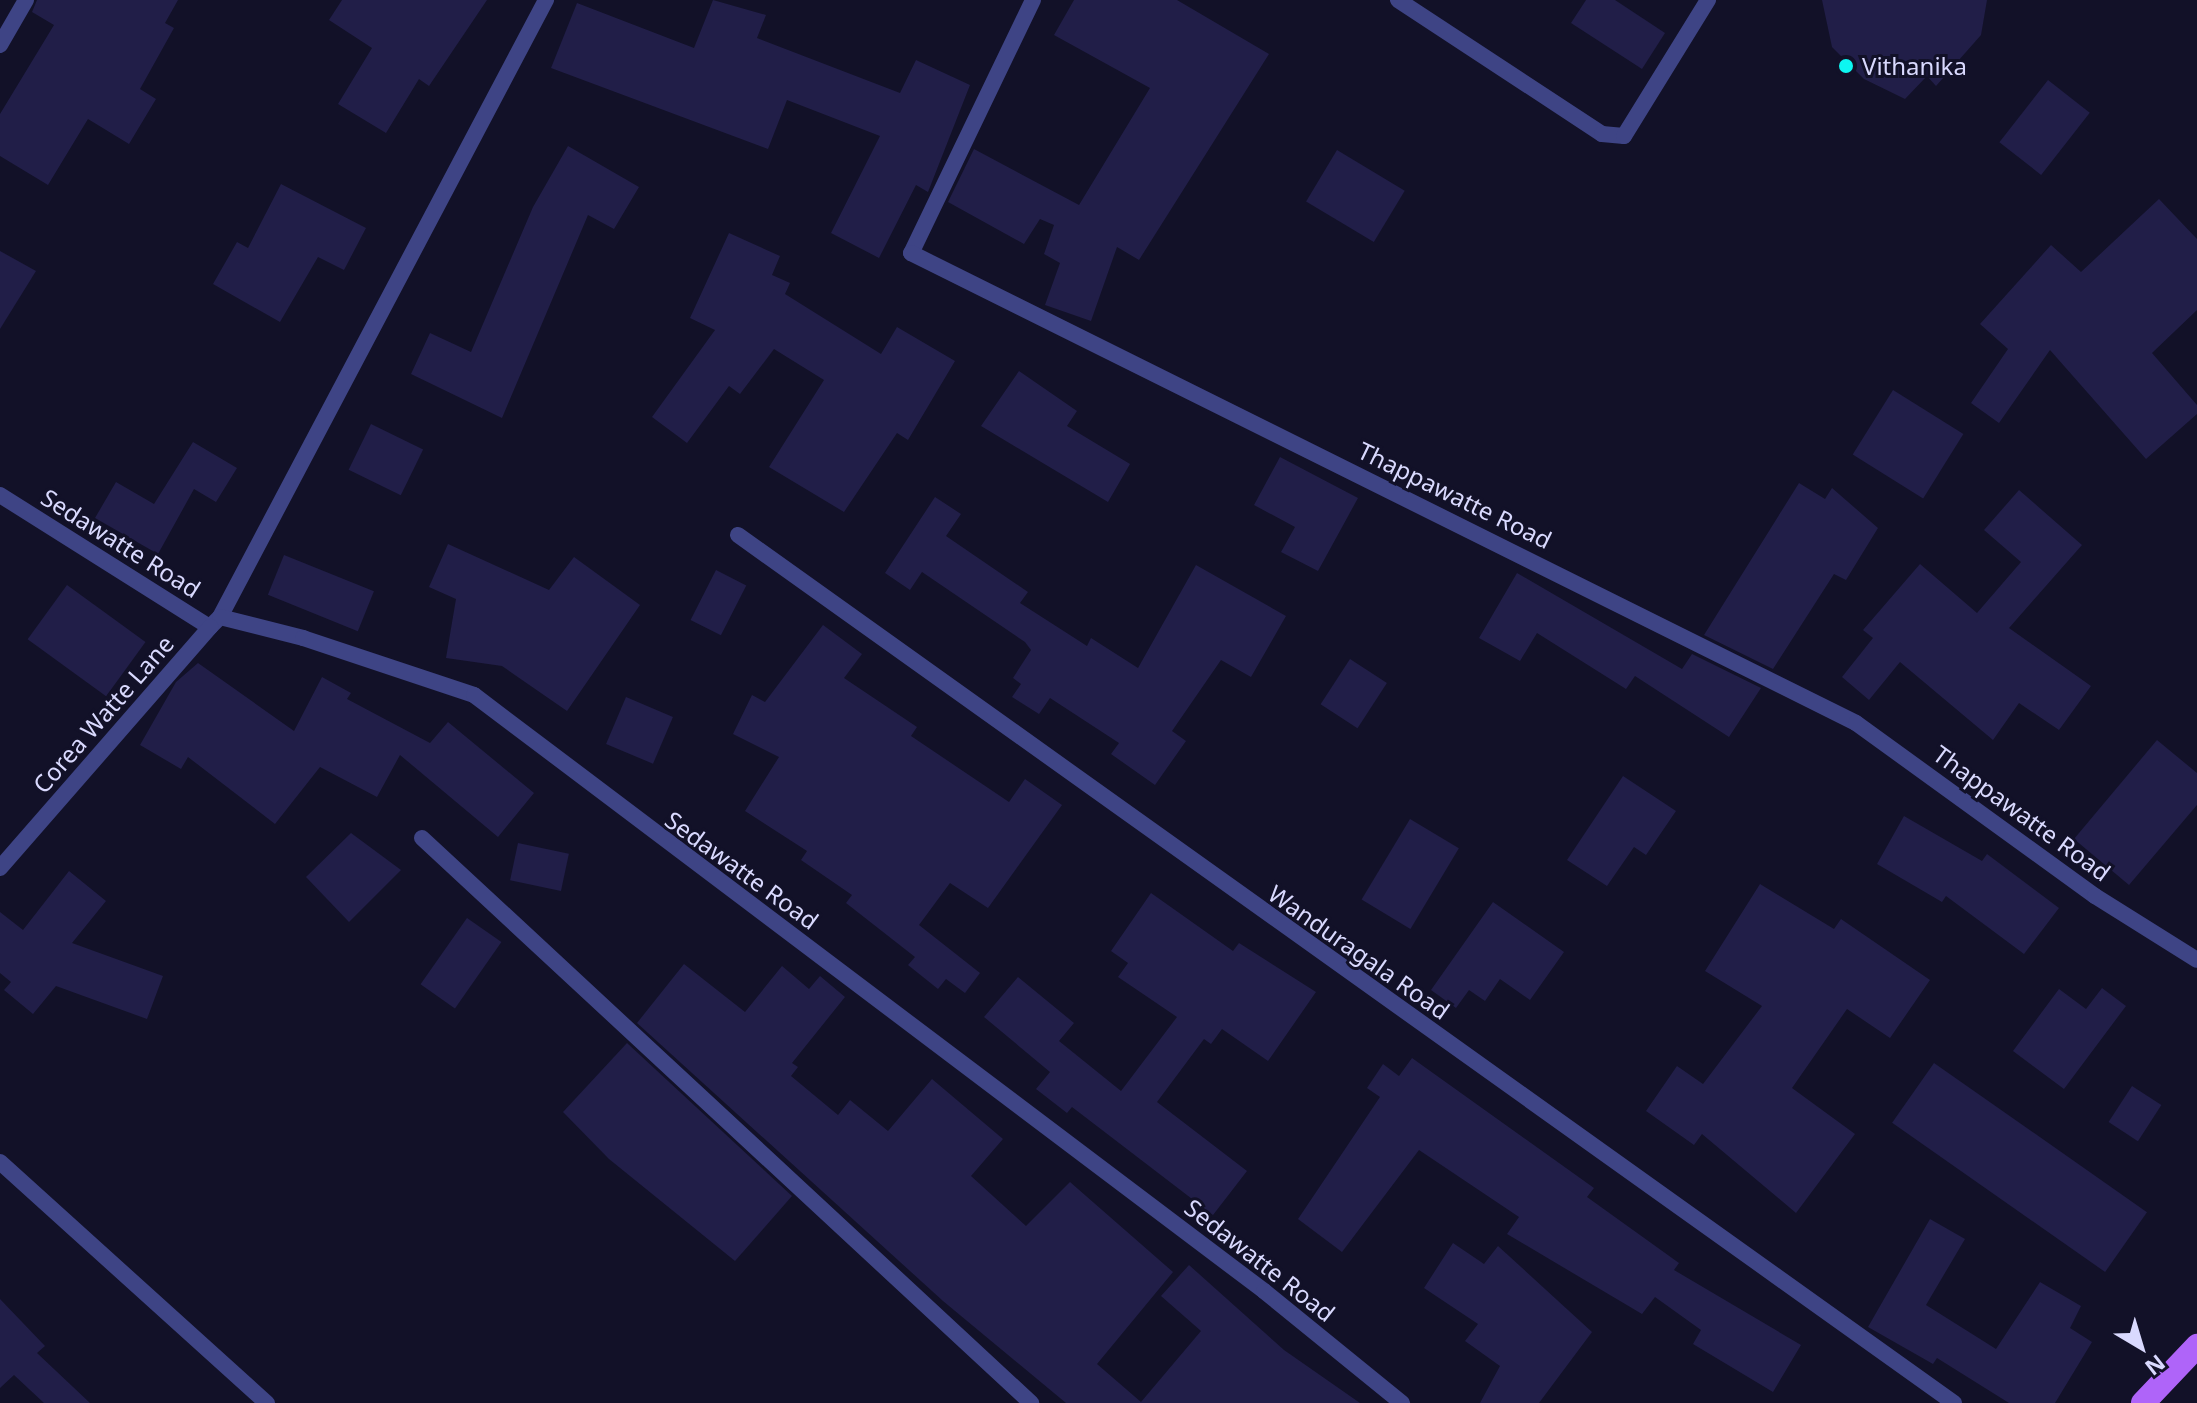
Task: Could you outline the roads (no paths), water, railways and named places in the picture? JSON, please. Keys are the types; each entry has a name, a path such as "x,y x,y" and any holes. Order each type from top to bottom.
{"main road":[{"path":"2143,1403 2197,1346"}],"street":[{"path":"0,45 26,0"},
{"name":"Corea Watte Lane","path":"0,868 215,622 546,0"},
{"name":"Thappawatte Road","path":"1033,0 911,253 1856,723 2095,896 2197,960"},
{"path":"1398,0 1602,134 1624,136 1708,0"},
{"name":"Sedawatte Road","path":"0,495 215,622 474,695 1264,1291 1402,1403"},
{"name":"Wanduragala Road","path":"738,535 1954,1403"},
{"path":"422,838 1031,1403"},
{"path":"0,1162 267,1403"}],"place":[{"name":"Vithanika","path":"1846,66"}]}
